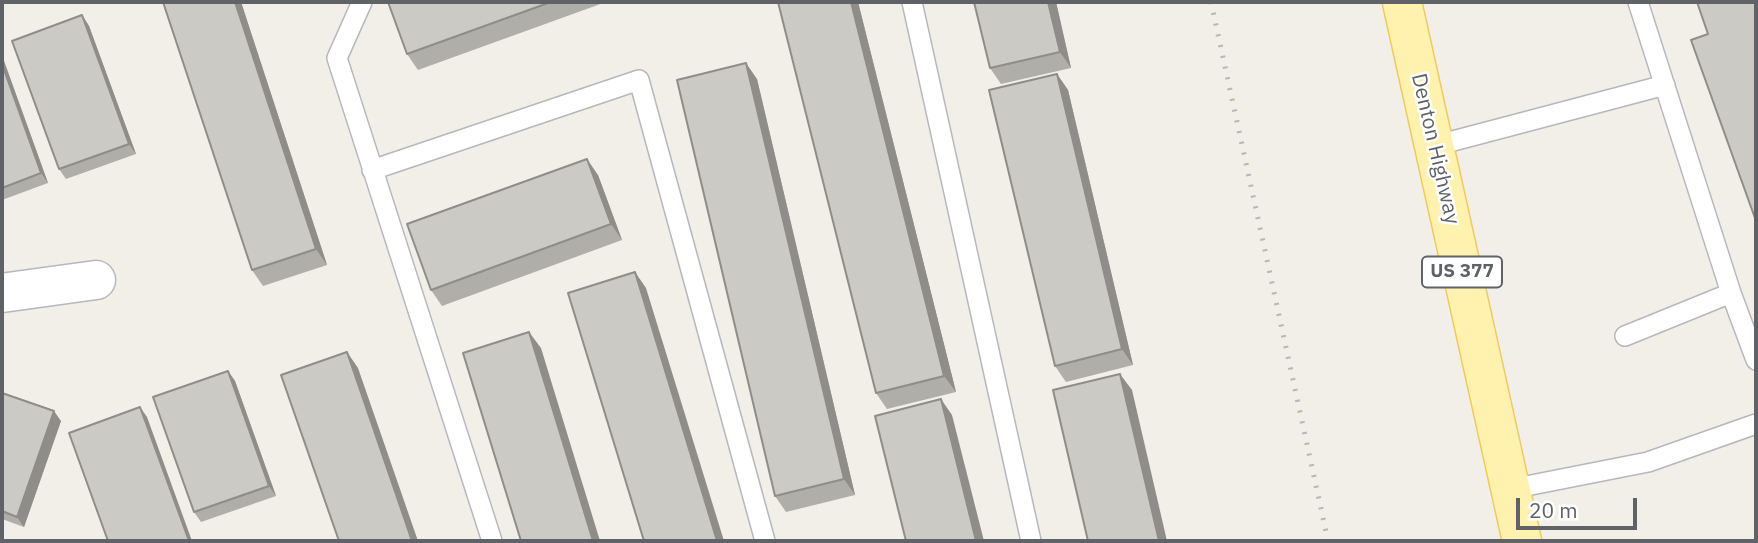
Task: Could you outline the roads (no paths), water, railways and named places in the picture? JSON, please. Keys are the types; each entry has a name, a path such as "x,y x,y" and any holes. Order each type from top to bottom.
{"main road":[{"name":"Denton Highway","path":"1402,2 1522,541"}],"street":[{"path":"2,293 96,280"}],"lane":[{"path":"362,2 337,58 492,541"},
{"path":"912,2 1031,541"},
{"path":"1638,2 1731,293 1756,360"},
{"path":"372,170 639,80 765,541"},
{"path":"1434,146 1665,85"},
{"path":"1625,336 1731,293"},
{"path":"1511,489 1648,461 1756,424"}],"railway":[{"path":"1211,2 1328,541"}]}
